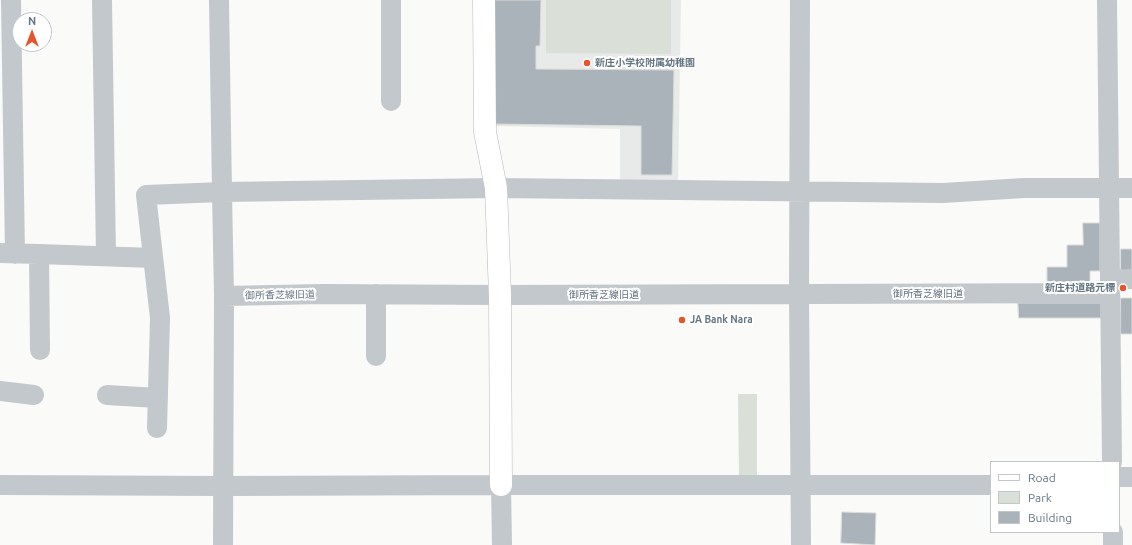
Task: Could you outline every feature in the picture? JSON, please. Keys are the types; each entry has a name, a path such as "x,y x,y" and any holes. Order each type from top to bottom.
{"street":[{"path":"11,0 8,253 153,258"},
{"path":"102,0 106,256"},
{"path":"220,0 224,296 224,545"},
{"path":"391,0 392,101"},
{"path":"484,0 485,132 496,188 500,295 502,545"},
{"path":"800,0 799,294 801,545"},
{"path":"1107,0 1112,461"},
{"path":"156,428 160,318 146,195 222,192 496,188 943,193 1024,188 1132,188"},
{"path":"39,254 40,350"},
{"name":"御所香芝線旧道","path":"224,296 323,294 799,294 1110,286 1132,279"},
{"path":"376,294 376,356"},
{"path":"0,392 34,395"},
{"path":"108,395 158,398"},
{"path":"1120,477 1132,477"},
{"path":"0,485 990,485"},
{"path":"1113,533 1114,545"}],"shaded area":[{"name":"新庄小学校附属幼稚園","path":"493,0 681,0 678,185 620,185 620,129 494,126"}],"green space":[{"path":"546,0 671,0 671,54 546,53"},
{"path":"738,394 757,394 757,480 739,479"}],"building":[{"path":"494,0 541,0 540,46 536,46 536,69 674,70 672,175 641,175 641,126 493,124"},
{"path":"1083,223 1100,223 1100,271 1090,271 1090,282 1047,282 1047,267 1067,267 1067,245 1083,245"},
{"path":"1121,249 1132,249 1132,271 1121,271"},
{"path":"1121,298 1132,298 1132,334 1121,334"},
{"path":"1018,303 1101,303 1101,318 1019,318"},
{"path":"842,512 876,513 875,545 841,543"}],"place":[{"name":"新庄小学校附属幼稚園","path":"587,63"},
{"name":"新庄村道路元標","path":"1123,288"},
{"name":"JA Bank Nara","path":"682,320"}]}
